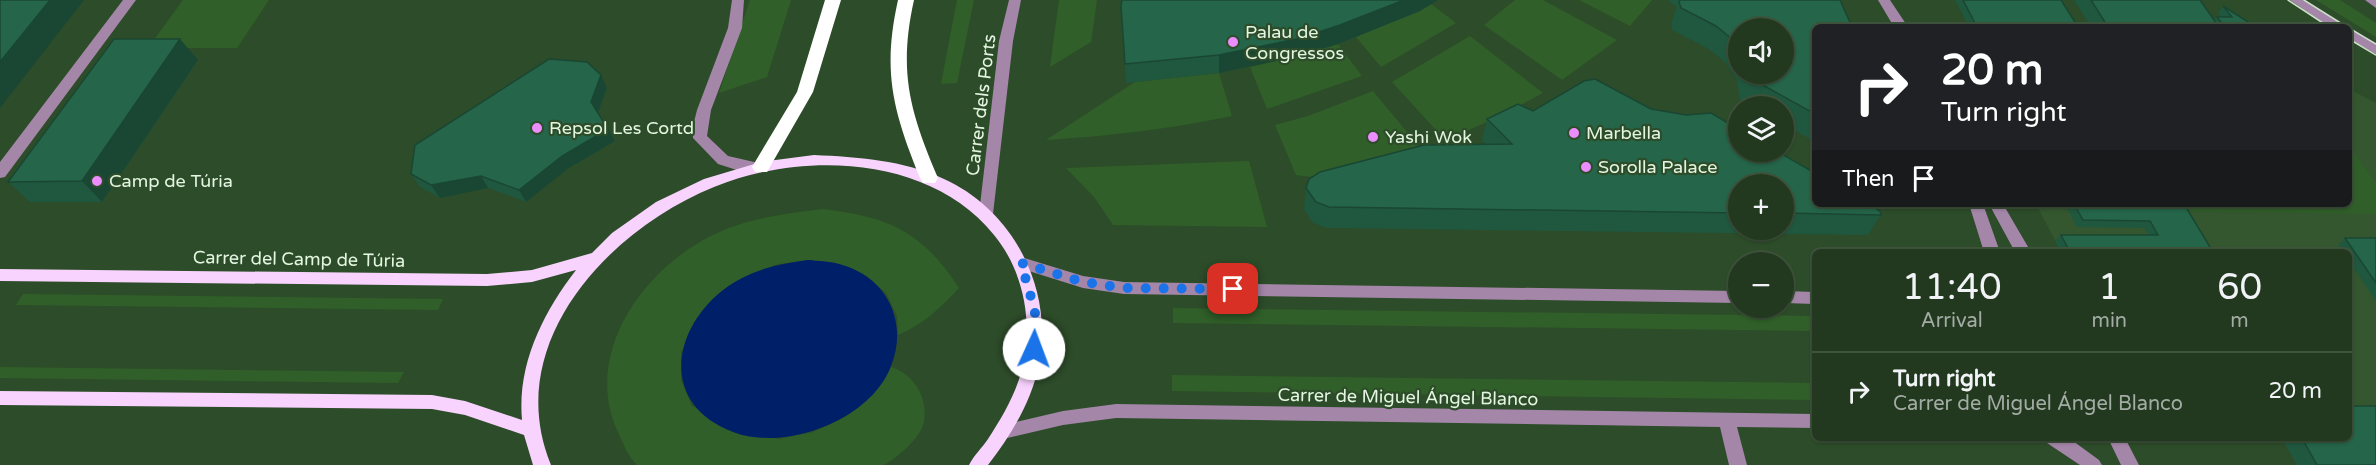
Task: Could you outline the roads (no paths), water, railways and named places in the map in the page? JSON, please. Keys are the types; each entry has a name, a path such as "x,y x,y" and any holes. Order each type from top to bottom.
{"highway":[{"path":"759,167 805,92 833,0"},
{"path":"906,0 899,31 900,93 905,116 929,178"}],"main road":[{"path":"542,465 531,430 531,377 542,339 561,302 594,259 624,232 677,199 759,167 832,159 875,163 929,178 967,199 986,214 1003,233 1021,263 1035,311 1034,349 1026,384 1003,432 978,465"},
{"name":"Carrer del Camp de Túria","path":"0,274 496,280 532,276 594,259"},
{"path":"0,398 432,402 465,408 531,430"}],"street":[{"path":"0,173 130,0"},
{"path":"738,0 735,28 704,110 699,130 700,138 723,160 742,167 759,167"},
{"name":"Carrer dels Ports","path":"986,214 1006,41 1014,0"},
{"path":"1884,0 1898,22"},
{"path":"1894,0 1898,22"},
{"path":"2296,0 2334,24"},
{"path":"2371,0 2376,4"},
{"path":"2352,35 2376,49"},
{"path":"1977,207 1991,249"},
{"path":"1998,207 2021,249"},
{"path":"1021,263 1083,282 1124,288 1728,297"},
{"path":"1794,297 1812,298"},
{"name":"Carrer de Miguel Ángel Blanco","path":"1003,432 1063,418 1116,411 1727,420 1811,419"},
{"path":"1727,420 1738,465"},
{"path":"2058,441 2079,453 2093,465"},
{"path":"2118,441 2130,465"}],"tram line":[{"path":"2288,0 2324,24"},
{"path":"2304,0 2342,24"},
{"path":"2352,30 2376,44"},
{"path":"2352,41 2376,55"}],"place":[{"name":"Palau de Congressos","path":"1233,42"},
{"name":"Repsol Les Cortd","path":"537,128"},
{"name":"Marbella","path":"1574,133"},
{"name":"Yashi Wok","path":"1373,137"},
{"name":"Sorolla Palace","path":"1586,167"},
{"name":"Camp de Túria","path":"97,181"}]}
